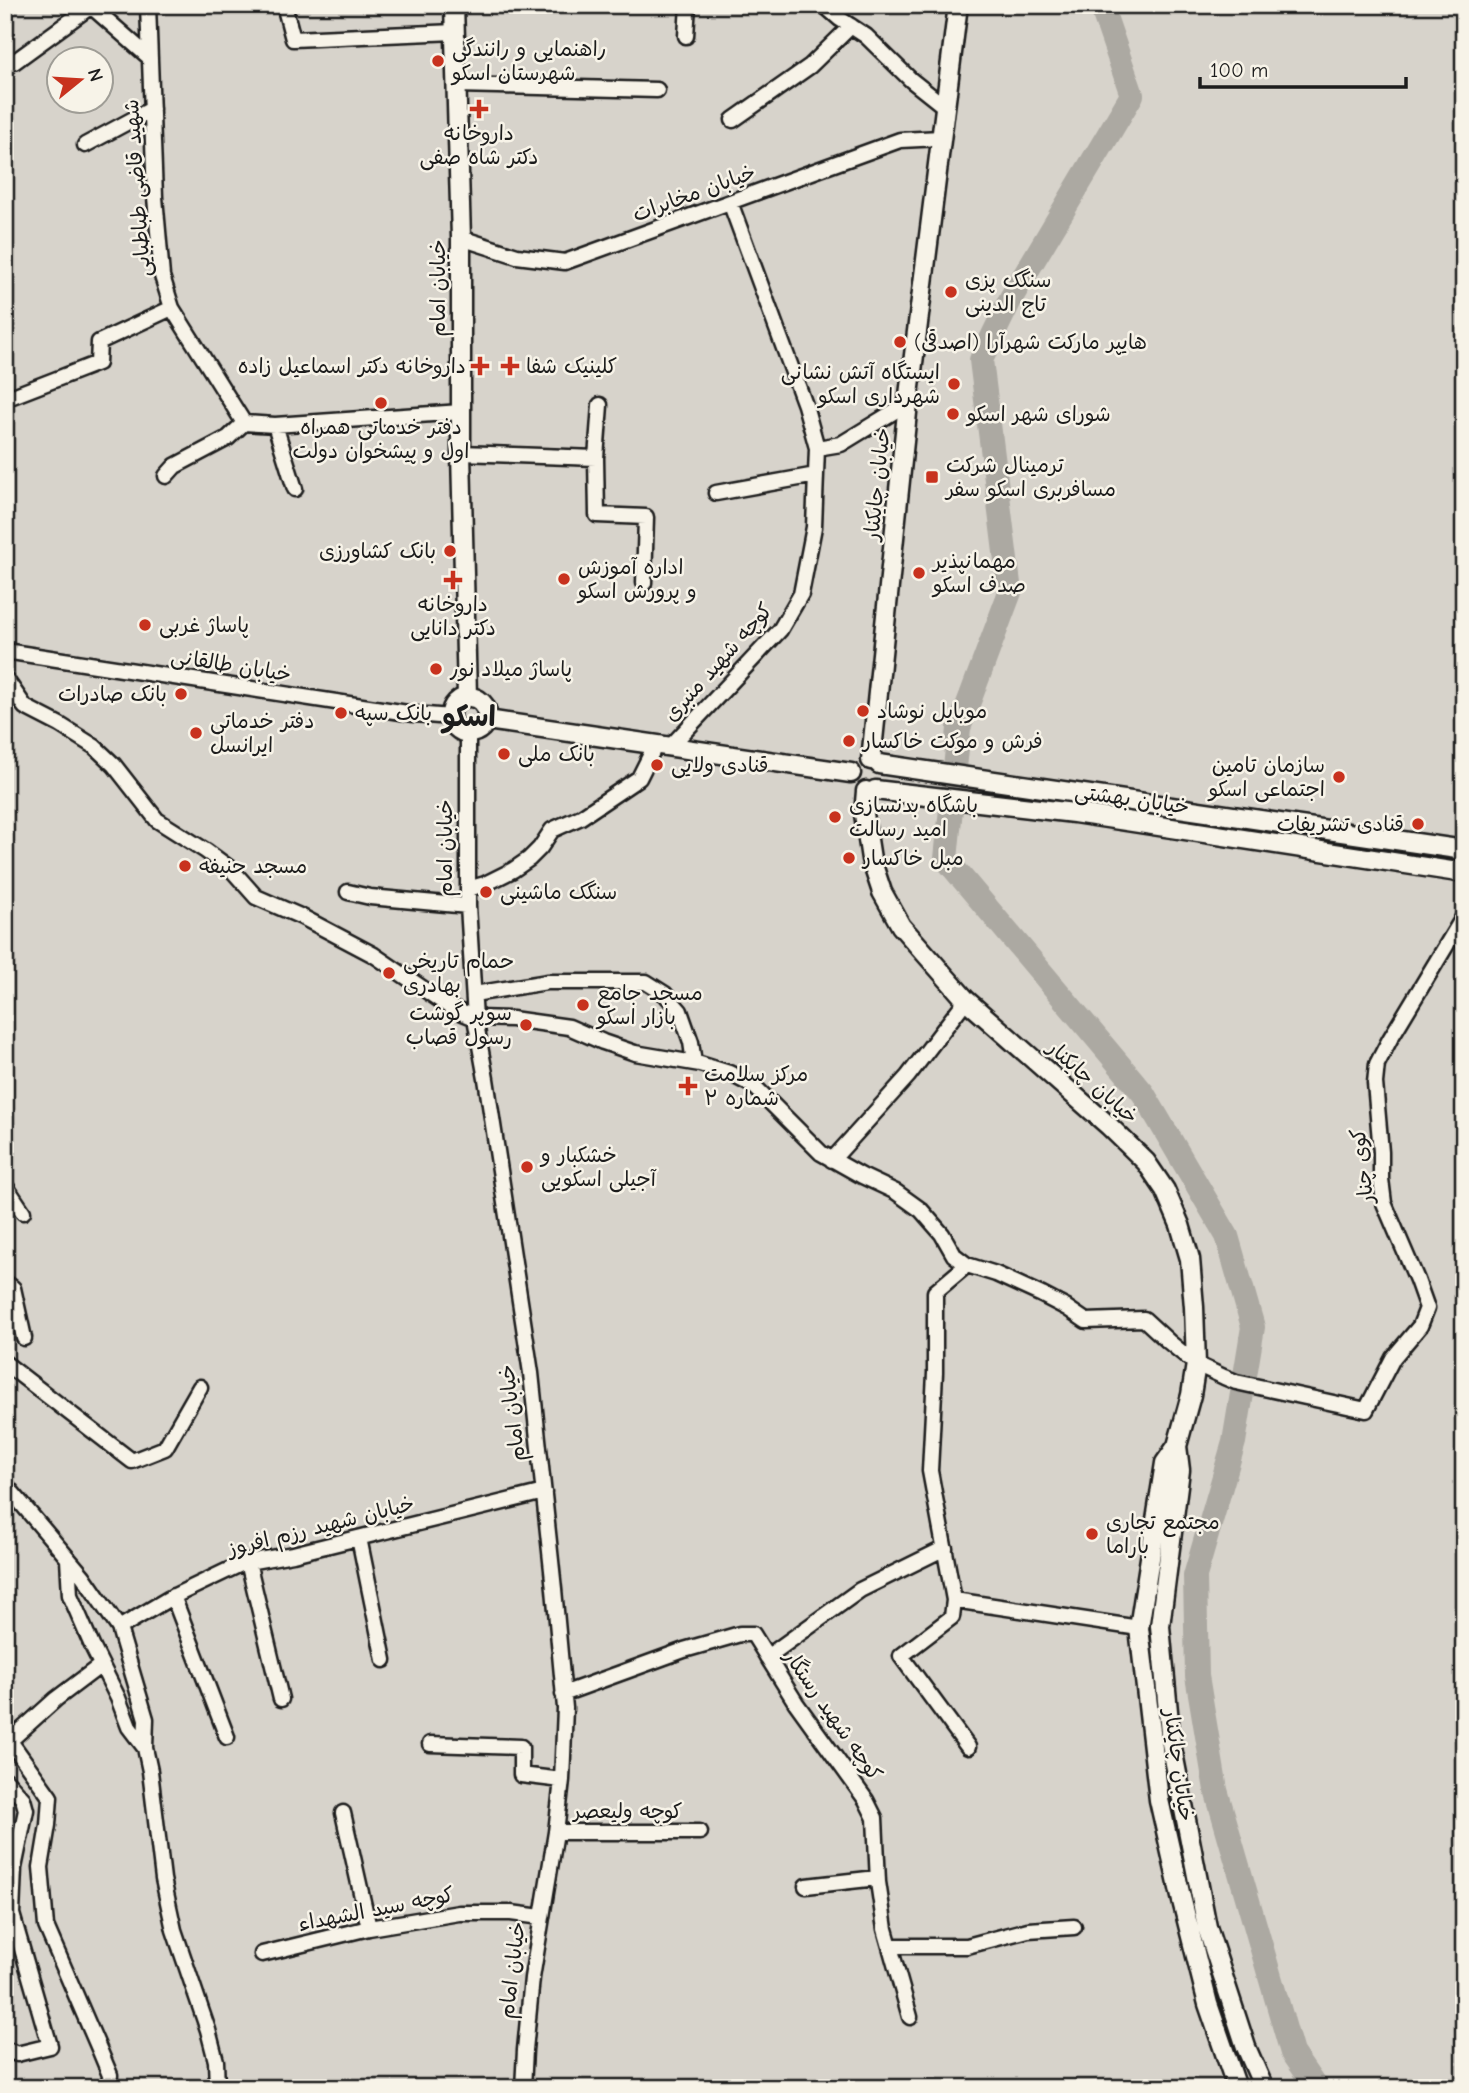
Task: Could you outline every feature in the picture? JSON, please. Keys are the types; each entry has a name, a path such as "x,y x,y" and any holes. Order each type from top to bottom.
{"main road":[{"name":"خیابان امام","path":"454,5 461,238 461,453 467,696"},
{"name":"خیابان چایکنار","path":"875,762 908,403 958,5"},
{"path":"467,696 484,703 487,720 480,730 468,733 457,728 451,717 451,711 457,701 467,696"},
{"path":"487,720 851,773"},
{"path":"861,761 875,762 883,778 879,787 870,791 856,787 851,773 853,768 861,761"},
{"name":"خیابان بهشتی","path":"875,762 1464,850"},
{"name":"خیابان چایکنار","path":"870,791 864,814 871,859 882,892 901,926 966,1000 1146,1162 1165,1190 1180,1225 1190,1259 1196,1363 1191,1395 1177,1446 1165,1462 1139,1628 1159,1800 1208,2004 1237,2088"},
{"name":"خیابان بهشتی","path":"870,791 1074,813 1464,873"},
{"name":"خیابان چایکنار","path":"1177,1446 1180,1470 1160,1626 1171,1743 1207,1927 1246,2048 1264,2088"}],"street":[{"name":"شهید قاضی طباطبایی","path":"148,5 155,197 162,276 172,308 244,422"},
{"path":"284,5 293,40 455,32"},
{"path":"686,36 688,5"},
{"path":"824,5 866,36 911,80 945,107"},
{"path":"14,62 91,6 150,58"},
{"path":"733,120 810,66 851,26"},
{"path":"456,85 657,90"},
{"path":"85,145 152,109"},
{"name":"خیابان مخابرات","path":"461,238 517,256 565,262 900,141 941,138"},
{"name":"کوچه شهید منبری","path":"468,889 513,870 540,848 552,830 581,817 639,778 663,746 780,630 801,594 814,527 817,448 805,405 730,202"},
{"path":"5,399 98,363 99,342 172,308"},
{"path":"817,448 841,444 908,403"},
{"path":"600,405 596,458 597,515 646,517 644,583"},
{"path":"166,475 175,466 228,438 244,422 275,425 461,412"},
{"path":"275,425 295,489"},
{"path":"461,453 596,458"},
{"path":"716,492 816,475"},
{"name":"خیابان طالقانی","path":"5,651 401,712 451,717"},
{"path":"5,678 25,707 95,747 114,765 157,820 232,870 256,897 302,917 374,955 453,1009 475,1018 512,1019 569,1027 635,1053 694,1063 729,1073 754,1086 821,1153 895,1192 921,1210 942,1234 954,1255 967,1265 996,1274 1042,1295 1086,1321 1144,1319 1196,1363"},
{"name":"خیابان امام","path":"468,733 468,906 475,1018 531,1373 563,1694 562,1780 532,1978 523,2088"},
{"path":"348,892 370,897 468,906"},
{"name":"کوی چنار","path":"1196,1363 1236,1382 1366,1410 1393,1358 1420,1326 1427,1308 1418,1280 1384,1203 1375,1083 1377,1064 1464,916"},
{"path":"474,995 547,982 646,982 665,994 680,1011 691,1042 694,1063"},
{"path":"832,1160 908,1076 966,1000"},
{"path":"5,1185 23,1212"},
{"path":"967,1265 935,1292 935,1373 930,1471 954,1600 952,1617 901,1656 968,1747"},
{"path":"5,1282 13,1288 24,1338"},
{"path":"5,1363 132,1461 164,1448 200,1387"},
{"path":"5,1484 83,1576 119,1628 146,1719 145,1748 163,1878 174,1930 211,2040 216,2061 217,2088"},
{"name":"خیابان شهید رزم افروز","path":"119,1628 173,1597 248,1562 293,1554 544,1492"},
{"path":"359,1538 384,1660"},
{"path":"767,1657 860,1590 945,1548"},
{"path":"68,1559 70,1595 129,1727 145,1748"},
{"path":"248,1562 281,1699"},
{"path":"173,1597 227,1737"},
{"path":"954,1600 1139,1628"},
{"name":"کوچه شهید رستگار","path":"563,1694 684,1650 740,1634 753,1634 796,1703 866,1800 875,1818 877,1878 885,1929 910,2017"},
{"path":"101,1665 56,1699 7,1743 50,1797 41,1867 46,1926 110,2075 109,2088"},
{"path":"430,1744 521,1746 522,1775 562,1780"},
{"path":"5,1779 23,1799 26,1810 14,1868 12,1914 50,2046 18,2054 5,2049"},
{"path":"343,1812 369,1928"},
{"name":"کوچه ولیعصر","path":"556,1832 701,1832"},
{"path":"806,1886 877,1878"},
{"name":"کوچه سید الشهداء","path":"262,1954 369,1928 459,1913 510,1913 541,1917"},
{"path":"890,1946 967,1946 1028,1930 1074,1927"}],"shaded area":[{"path":"5,5 1464,5 1464,2088 5,2088"}],"waterway":[{"path":"1101,5 1132,95 1011,298 981,360 1010,592 959,728 946,859 1143,1093 1227,1236 1253,1327 1234,1442 1195,1576 1197,1676 1216,1790 1292,2053 1316,2088"}],"place":[{"name":"راهنمایی و رانندگی شهرستان اسکو","path":"438,61"},
{"name":"داروخانه دکتر شاه صفی","path":"479,109"},
{"name":"سنگک پزی تاج الدینی","path":"951,292"},
{"name":"هایپر مارکت شهرآرا (اصدقی)","path":"900,342"},
{"name":"داروخانه دکتر اسماعیل زاده","path":"480,366"},
{"name":"کلینیک شفا","path":"510,366"},
{"name":"ایستگاه آتش نشانی شهرداری اسکو","path":"954,384"},
{"name":"دفتر خدماتی همراه اول و پیشخوان دولت","path":"381,403"},
{"name":"شورای شهر اسکو","path":"953,414"},
{"name":"ترمینال شرکت مسافربری اسکو سفر","path":"932,477"},
{"name":"بانک کشاورزی","path":"450,551"},
{"name":"مهمانپذیر صدف اسکو","path":"919,573"},
{"name":"اداره آموزش و پرورش اسکو","path":"564,579"},
{"name":"داروخانه دکتر دانایی","path":"453,580"},
{"name":"پاساژ غربی","path":"145,625"},
{"name":"پاساژ میلاد نور","path":"436,669"},
{"name":"بانک صادرات","path":"181,694"},
{"name":"موبایل نوشاد","path":"863,711"},
{"name":"بانک سپه","path":"341,713"},
{"name":"دفتر خدماتی ایرانسل","path":"196,733"},
{"name":"فرش و موکت خاکسار","path":"849,741"},
{"name":"بانک ملی","path":"504,754"},
{"name":"قنادی ولایی","path":"657,765"},
{"name":"سازمان تامین اجتماعی اسکو","path":"1339,777"},
{"name":"باشگاه بدنسازی امید رسالت","path":"835,817"},
{"name":"قنادی تشریفات","path":"1418,824"},
{"name":"مبل خاکسار","path":"849,858"},
{"name":"مسجد حنیفه","path":"185,866"},
{"name":"سنگک ماشینی","path":"486,892"},
{"name":"حمام تاریخی بهادری","path":"389,973"},
{"name":"مسجد جامع بازار اسکو","path":"583,1005"},
{"name":"سوپر گوشت رسول قصاب","path":"526,1025"},
{"name":"مرکز سلامت شماره ۲","path":"688,1086"},
{"name":"خشکبار و آجیلی اسکویی","path":"527,1167"},
{"name":"مجتمع تجاری باراما","path":"1092,1534"}],"district":[{"name":"اسکو","path":"469,717"}]}
